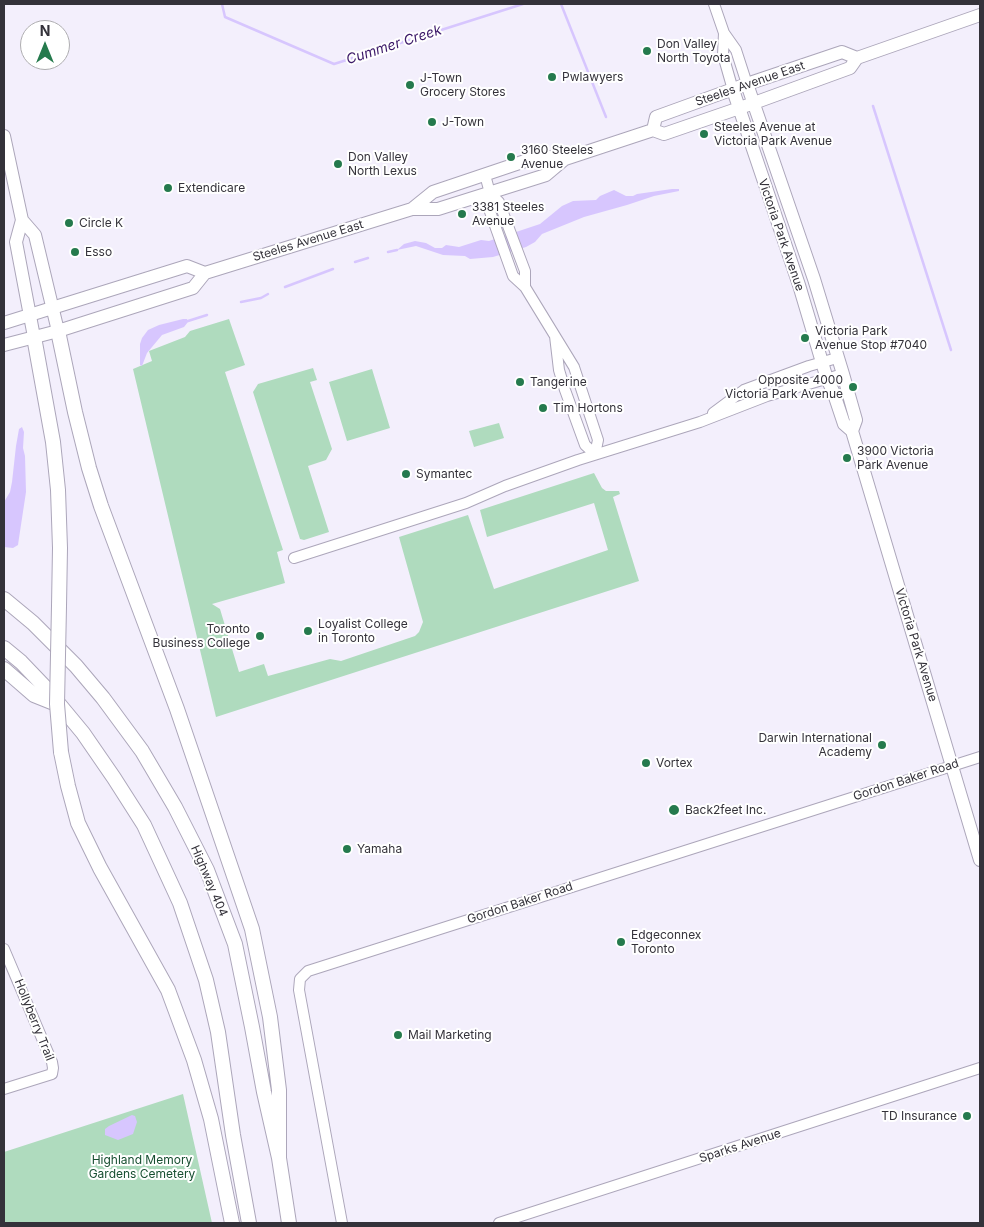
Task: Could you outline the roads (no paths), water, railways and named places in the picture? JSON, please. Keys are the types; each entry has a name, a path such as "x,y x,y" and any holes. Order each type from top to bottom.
{"highway":[{"path":"58,331 75,412 101,506 177,710 252,929 270,1017 279,1090 278,1158"},
{"path":"34,337 53,442 58,490 60,548 57,704 68,786 78,823 100,868 168,990 194,1060 211,1118 232,1223"},
{"name":"Highway 404","path":"4,599 33,622 76,666 103,698 142,751 176,807 207,870 235,944 278,1158 289,1223"},
{"path":"4,648 21,662 83,733 144,825 180,903 206,980 212,1006 250,1223"},
{"path":"4,669 34,695 60,706"}],"main road":[{"name":"Steeles Avenue East","path":"4,345 58,331 193,288 205,273 412,209 438,209 546,175 565,159 652,130 664,134 738,109 850,68 857,58 980,15"},
{"name":"Steeles Avenue East","path":"652,130 656,117 747,84 842,52 857,58"},
{"name":"Victoria Park Avenue","path":"747,84 814,279 843,374 856,420 852,431"},
{"name":"Victoria Park Avenue","path":"733,90 799,285 827,379 844,424 852,431 980,860"},
{"path":"4,136 22,220 16,242 34,337"},
{"name":"Steeles Avenue East","path":"412,209 433,192 540,156 565,159"},
{"path":"22,220 35,235 58,331"},
{"path":"4,324 186,266 205,273"}],"street":[{"name":"Victoria Park Avenue","path":"714,4 724,33 736,50 747,84"},
{"name":"Victoria Park Avenue","path":"724,33 723,55 733,90"},
{"path":"485,175 490,193 488,206 513,276 525,287 574,367 598,440 595,454"},
{"path":"490,193 499,202 525,271 525,287"},
{"path":"555,336 559,370 565,390 585,445 595,454"},
{"path":"700,422 744,390 837,358"},
{"path":"294,558 466,502 595,454 700,422 767,396 843,374"},
{"name":"Gordon Baker Road","path":"342,1223 298,990 300,979 308,971 980,757"},
{"name":"Hollyberry Trail","path":"4,949 53,1068 52,1074 4,1088"},
{"name":"Sparks Avenue","path":"499,1223 980,1068"}],"waterway":[{"name":"Cummer Creek","path":"222,4 225,17 334,64 523,4"},
{"name":"Cummer Creek","path":"561,4 606,117"},
{"path":"873,106 951,350"},
{"path":"388,252 397,250"},
{"path":"355,262 368,258"},
{"path":"285,287 333,269"},
{"path":"241,302 261,298 268,294"},
{"path":"188,321 207,315"}],"place":[{"name":"Don Valley North Toyota","path":"647,51"},
{"name":"Pwlawyers","path":"552,77"},
{"name":"J-Town Grocery Stores","path":"410,85"},
{"name":"J-Town","path":"432,122"},
{"name":"Steeles Avenue at Victoria Park Avenue","path":"704,134"},
{"name":"3160 Steeles Avenue","path":"511,157"},
{"name":"Don Valley North Lexus","path":"338,164"},
{"name":"Extendicare","path":"168,188"},
{"name":"3381 Steeles Avenue","path":"462,214"},
{"name":"Circle K","path":"69,223"},
{"name":"Esso","path":"75,252"},
{"name":"Victoria Park Avenue Stop #7040","path":"805,338"},
{"name":"Tangerine","path":"520,382"},
{"name":"Opposite 4000 Victoria Park Avenue","path":"853,387"},
{"name":"Tim Hortons","path":"543,408"},
{"name":"3900 Victoria Park Avenue","path":"847,458"},
{"name":"Symantec","path":"406,474"},
{"name":"Loyalist College in Toronto","path":"308,631"},
{"name":"Toronto Business College","path":"260,636"},
{"name":"Darwin International Academy","path":"882,745"},
{"name":"Vortex","path":"646,763"},
{"name":"Back2feet Inc.","path":"674,810"},
{"name":"Yamaha","path":"347,849"},
{"name":"Edgeconnex Toronto","path":"621,942"},
{"name":"Mail Marketing","path":"398,1035"},
{"name":"TD Insurance","path":"967,1116"}],"park label":[{"name":"Highland Memory Gardens Cemetery","path":"142,1167"}]}
